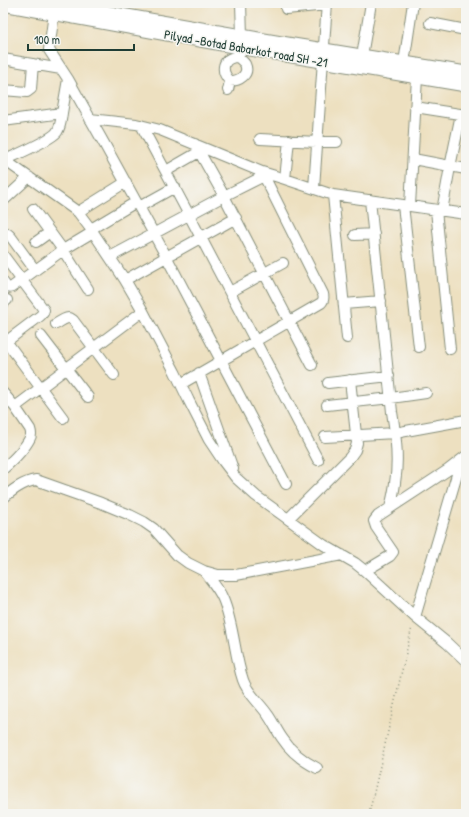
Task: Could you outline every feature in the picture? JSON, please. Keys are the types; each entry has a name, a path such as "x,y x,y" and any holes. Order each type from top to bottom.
{"main road":[{"name":"Pilyad -Botad Babarkot road SH -21","path":"3,4 56,6 240,47 323,56 362,56 466,74"},
{"name":"Pilyad -Botad Babarkot road SH -21","path":"323,56 417,77 466,86"}],"street":[{"path":"240,47 234,57 227,61 224,65 224,74 229,86 241,79 245,75 246,70 240,47 241,3"},
{"path":"362,56 371,3"},
{"path":"404,63 413,3"},
{"path":"286,9 327,4 314,188"},
{"path":"56,6 50,50 126,182 286,484"},
{"path":"430,23 466,30"},
{"path":"3,59 61,69"},
{"path":"3,90 30,91 33,64"},
{"path":"417,77 413,159 406,206 419,347"},
{"path":"5,163 57,133 60,127 68,80"},
{"path":"416,107 463,115 439,211 450,349"},
{"path":"3,120 62,114"},
{"path":"90,119 136,124 160,130 197,148 263,174 285,179 333,195 466,214"},
{"path":"141,125 318,460"},
{"path":"260,139 337,142"},
{"path":"285,179 289,140"},
{"path":"166,171 197,148"},
{"path":"197,148 236,218 312,365"},
{"path":"413,159 466,169"},
{"path":"5,163 29,177 78,212 92,231 143,310 209,440 236,478 256,496 324,545 365,571 415,617 448,643 466,661"},
{"path":"110,257 263,174"},
{"path":"181,384 321,303 324,298 263,174"},
{"path":"3,201 29,177"},
{"path":"78,212 126,182"},
{"path":"3,282 10,288 92,231 138,205 175,187"},
{"path":"333,195 348,338"},
{"path":"370,200 395,433 396,477 390,508"},
{"path":"32,209 63,250 88,289"},
{"path":"125,280 236,218"},
{"path":"36,242 50,232"},
{"path":"3,234 8,234 11,237 35,270"},
{"path":"355,235 374,234"},
{"path":"3,255 44,310 40,316 4,341 63,418"},
{"path":"230,292 283,263"},
{"path":"344,304 381,301"},
{"path":"15,407 143,310"},
{"path":"56,324 67,318 71,318 114,375"},
{"path":"41,336 88,397"},
{"path":"199,373 236,478"},
{"path":"328,383 388,376"},
{"path":"288,519 356,450 357,443 350,380"},
{"path":"3,393 15,407 32,433 30,438 14,458 3,469"},
{"path":"327,405 426,393"},
{"path":"326,438 395,433 466,420"},
{"path":"365,571 390,556 393,552 393,549 376,527 374,521 378,516 464,459"},
{"path":"415,617 464,459"},
{"path":"3,498 29,481 36,480 101,503 144,522 154,529 177,555 204,571 218,575 236,575 342,555"},
{"path":"204,571 218,589 226,607 243,681 249,692 268,715 282,739 293,752 317,768"}],"path":[{"path":"369,814 415,617"}]}
